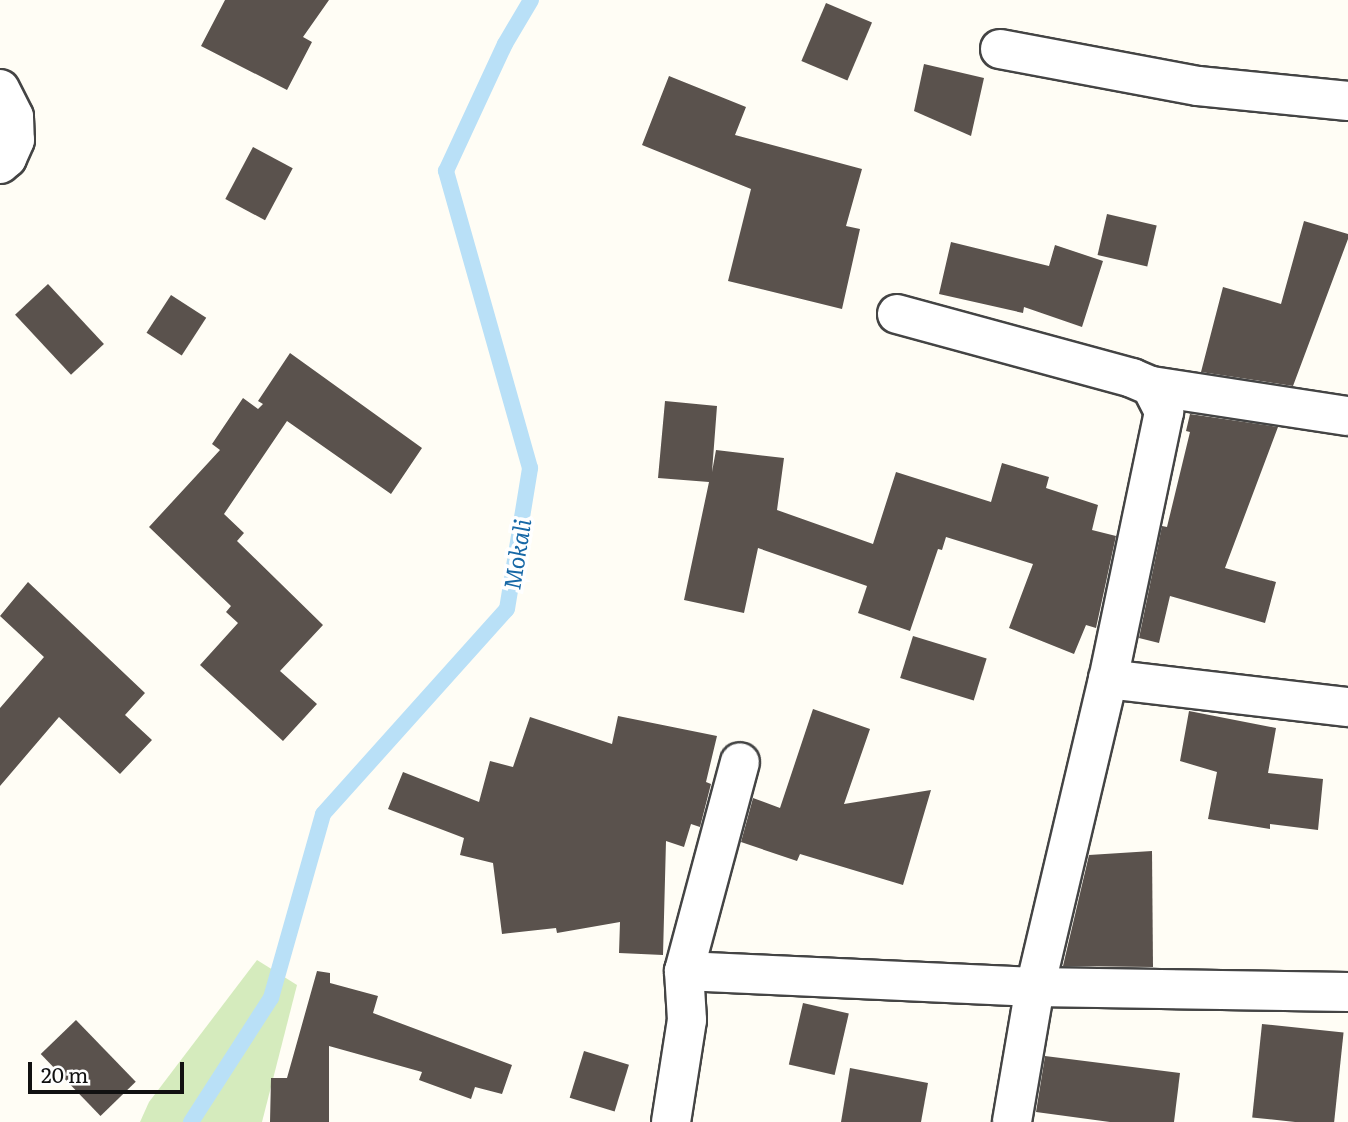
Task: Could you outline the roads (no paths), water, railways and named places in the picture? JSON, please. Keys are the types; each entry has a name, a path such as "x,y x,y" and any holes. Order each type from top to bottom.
{"street":[{"path":"1000,49 1198,86 1348,101"},
{"path":"0,89 14,117 15,141 7,158 0,164"},
{"path":"897,314 1132,378 1151,386 1348,415"},
{"path":"1013,1122 1035,987 1108,679 1164,412 1151,386"},
{"path":"1108,679 1348,707"},
{"path":"671,1122 687,1020 684,971 740,762"},
{"path":"684,971 1035,987 1348,992"}],"waterway":[{"name":"Mokali","path":"191,1122 271,998 323,814 507,609 530,468 446,171 505,44 531,0"}]}
